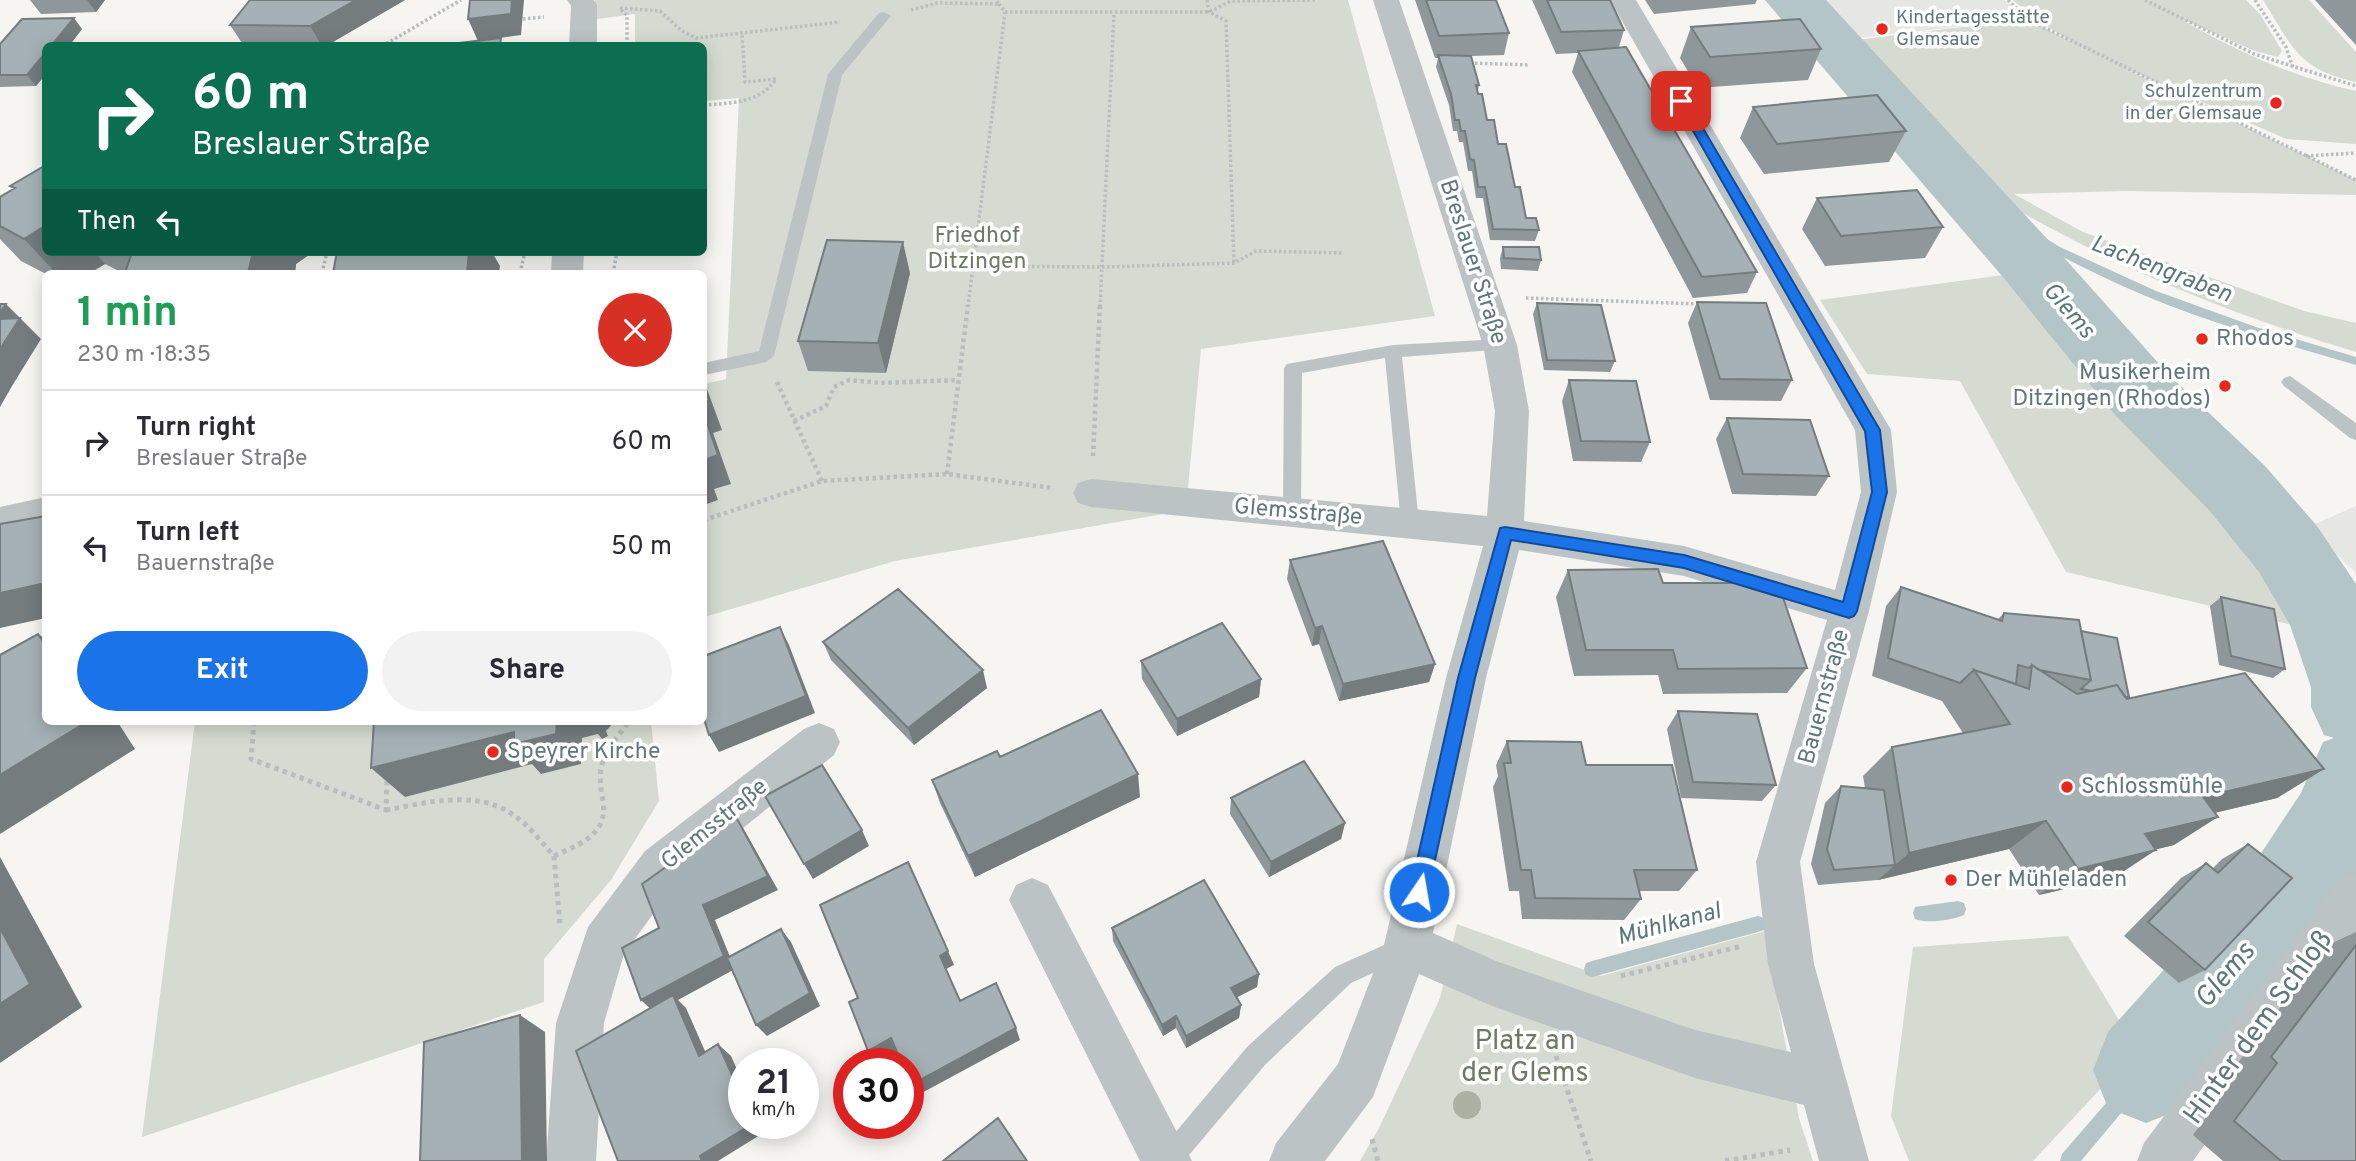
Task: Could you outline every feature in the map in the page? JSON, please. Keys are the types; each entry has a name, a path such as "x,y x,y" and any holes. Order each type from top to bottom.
{"street":[{"path":"580,0 584,5 583,42"},
{"name":"Breslauer Straße","path":"1386,0 1500,345 1512,411 1505,533 1466,678 1407,945"},
{"name":"Bauernstraße","path":"1623,0 1872,430 1879,492 1849,611 1778,862 1791,964 1841,1151"},
{"name":"Glemsstraße","path":"1091,493 1505,533"},
{"path":"0,522 42,513"},
{"path":"1505,533 1684,561 1849,611"},
{"name":"Glemsstraße","path":"571,1161 580,1023 604,943 661,866 820,742"},
{"name":"Hinter dem Schloß","path":"2162,1161 2356,894"},
{"path":"1032,900 1168,1161"},
{"path":"1294,1161 1356,1080 1407,945 1492,983 1695,1054 1825,1084"}],"lane":[{"path":"707,368 766,356 835,74 884,16"},
{"path":"1292,513 1293,368 1393,351 1500,345"},
{"path":"1393,351 1410,523"},
{"path":"2290,382 2356,433"},
{"path":"1168,1161 1256,1056 1343,975 1407,945"}],"path":[{"path":"389,42 461,0"},
{"path":"1207,0 1209,12"},
{"path":"1005,12 1209,12 1231,1 1315,0"},
{"path":"2008,0 2027,19 2356,180"},
{"path":"2145,0 2254,54 2293,69 2356,86"},
{"path":"2255,0 2286,47 2293,69"},
{"path":"627,42 626,15 619,8 659,10 667,15 677,31 696,38 884,16 937,3 997,2 1005,12 947,474"},
{"path":"1209,12 1226,21 1234,263"},
{"path":"707,519 821,481 947,474 1091,493 1114,13"},
{"path":"523,19 544,17"},
{"path":"707,105 752,99 766,92 776,79 745,82 742,33"},
{"path":"1467,62 1529,65"},
{"path":"2305,156 2356,153"},
{"path":"972,266 1103,267 1234,263 1256,251 1344,253"},
{"path":"1520,298 1705,304"},
{"path":"766,356 821,481"},
{"path":"794,421 826,407 834,387 849,380 881,383 958,380"},
{"path":"254,725 251,759 386,810 473,800 496,806 512,813 554,856 594,837 602,826 605,814 598,783 601,765 626,725"},
{"path":"386,810 387,765"},
{"path":"1616,978 1787,935"},
{"path":"1537,997 1591,1161"},
{"path":"1725,1161 1841,1151"}],"shaded area":[{"name":"Kindertagesstätte Glemsaue","path":"1803,0 2004,0 2027,19 1840,40"},
{"path":"2356,506 2356,573 2308,527"}],"green space":[{"name":"Friedhof Ditzingen","path":"595,0 1348,0 1435,316 1201,349 1186,510 895,561 707,616 707,383 726,379 739,98 707,101 707,42 635,42 635,14 597,19"},
{"path":"1779,0 1794,0 1964,192 2010,225 2105,323 2294,529 2326,572 2301,573 2322,632 2066,572 1960,381 1867,374 1820,300 2018,273 1943,191"},
{"path":"2013,0 2246,0 2260,14 2282,51 2278,57 2255,51 2177,17 2264,61 2309,78 2356,91 2356,144 2286,139 2118,65 2356,180 2356,195 2125,191 2014,194 2083,232 2304,311 2356,323 2356,352 2250,317 2180,290 2079,243 2001,200 1950,158 1840,42 2027,19 2074,43 2032,17"},
{"path":"2263,0 2309,0 2356,52 2356,82 2336,77 2308,62 2290,43"},
{"path":"194,725 651,725 659,801 611,880 544,959 544,1002 142,1137"},
{"name":"Platz an der Glems","path":"1457,924 1601,976 1765,931 1799,1118 1813,1161 1360,1161 1379,1128 1440,998"},
{"path":"2068,936 2137,1050 2033,1161 1909,1161 1891,1116 1913,947"}],"building":[{"path":"250,0 356,0 310,26 230,25"},
{"path":"470,0 512,0 511,14 468,19"},
{"path":"1426,0 1496,0 1509,33 1439,36"},
{"path":"1547,0 1610,0 1624,30 1561,32"},
{"path":"74,18 54,42 42,42 42,57 27,75 0,75 0,44 22,19"},
{"path":"1800,19 1821,49 1710,57 1691,27"},
{"path":"501,38 500,42 468,42"},
{"path":"1626,47 1757,272 1702,277 1578,51"},
{"path":"1438,55 1471,56 1479,85 1476,85 1478,94 1482,94 1487,120 1494,120 1498,144 1506,144 1515,187 1520,187 1526,218 1536,218 1539,230 1493,229 1485,187 1478,187 1474,160 1470,159 1465,131 1461,131 1459,120 1455,120 1451,94"},
{"path":"1877,95 1906,131 1777,144 1753,107"},
{"path":"42,167 42,228 24,239 0,226 0,197 15,188 10,186"},
{"path":"1917,190 1943,227 1841,236 1817,198"},
{"path":"827,240 903,242 878,343 798,341"},
{"path":"1503,247 1539,247 1541,260 1504,258"},
{"path":"131,256 252,256 249,270 126,270"},
{"path":"336,256 469,256 467,270 334,270"},
{"path":"1697,302 1766,303 1792,380 1720,379"},
{"path":"1537,303 1601,305 1615,361 1547,360"},
{"path":"20,318 0,349 0,319"},
{"path":"1569,380 1636,381 1650,442 1581,441"},
{"path":"1727,418 1810,420 1829,476 1743,474"},
{"path":"707,423 718,455 707,459"},
{"path":"42,517 42,584 0,593 0,524"},
{"path":"1383,541 1435,664 1343,684 1322,626 1315,628 1290,560"},
{"path":"1658,569 1663,583 1778,583 1807,668 1678,669 1673,650 1586,650 1568,570"},
{"path":"1901,587 2002,621 2004,613 2079,620 2091,680 2039,670 2032,665 2029,668 2018,665 2016,684 1974,670 1960,683 1888,658"},
{"path":"898,589 983,670 908,728 823,642"},
{"path":"2221,597 2274,609 2285,669 2231,656"},
{"path":"1222,623 1261,679 1177,719 1141,661"},
{"path":"780,627 806,696 709,735 706,725 707,655"},
{"path":"2081,631 2117,638 2129,697 2125,697 2117,685 2092,691 2081,689 2091,680"},
{"path":"38,634 42,640 42,725 81,725 0,775 0,655"},
{"name":"Schlossmühle","path":"2032,665 2077,694 2117,685 2127,699 2245,673 2324,769 2203,797 2218,817 2145,834 2156,850 2078,869 2046,821 1909,853 1892,747 2010,724 1974,670 2029,689"},
{"path":"1101,710 1138,774 968,856 932,780 997,751 1000,757"},
{"path":"1678,711 1757,714 1776,785 1693,782"},
{"path":"374,725 557,725 556,734 514,744 514,732 371,768"},
{"path":"1507,741 1581,742 1586,765 1672,765 1697,870 1634,870 1641,899 1535,898 1531,870 1521,870 1504,763 1511,763"},
{"path":"1304,761 1345,823 1271,862 1231,798"},
{"path":"822,765 862,830 804,864 765,796"},
{"path":"1841,786 1884,790 1895,865 1834,870 1827,849"},
{"path":"736,817 768,876 703,905 724,956 641,1000 622,948 659,928 642,884"},
{"path":"2248,844 2292,878 2205,970 2148,922 2206,863 2218,873"},
{"path":"908,862 948,951 940,956 960,1001 996,983 1016,1028 924,1078 924,1048 895,1048 891,1038 873,1048 867,1048 849,1002 858,998 820,905"},
{"path":"1204,880 1259,974 1231,988 1241,1005 1186,1036 1176,1016 1162,1025 1112,928"},
{"path":"0,928 30,984 0,1004"},
{"path":"781,929 810,993 756,1025 727,958"},
{"path":"2356,945 2356,1161 2281,1161 2234,1121 2277,1063 2271,1057"},
{"path":"673,995 699,1056 718,1044 728,1066 728,1139 700,1156 702,1161 618,1161 576,1051"},
{"path":"520,1015 522,1161 420,1161 424,1042"},
{"path":"998,1118 1027,1161 943,1161"}],"waterway":[{"name":"Glems","path":"1794,0 2026,259 2142,395 2237,488 2288,549 2330,616 2355,687 2356,707"},
{"name":"Lachengraben","path":"1964,192 2010,223 2056,249 2152,294 2252,330 2356,361"},
{"name":"Glems","path":"2146,1070 2275,919 2338,819 2356,772"},
{"name":"Mühlkanal","path":"1921,913 1958,909"},
{"name":"Mühlkanal","path":"1592,969 1758,924"},
{"name":"Glems","path":"2069,1161 2146,1070 2109,1052"}],"place":[{"name":"Kindertagesstätte Glemsaue","path":"1882,29"},
{"name":"Schulzentrum in der Glemsaue","path":"2276,103"},
{"name":"Rhodos","path":"2202,339"},
{"name":"Musikerheim Ditzingen (Rhodos)","path":"2225,386"},
{"name":"Speyrer Kirche","path":"493,752"},
{"name":"Schlossmühle","path":"2067,787"},
{"name":"Der Mühleladen","path":"1951,880"}],"route":[{"path":"1419,892 1466,678 1505,533 1684,561 1849,611 1879,492 1872,430 1681,101"}]}
